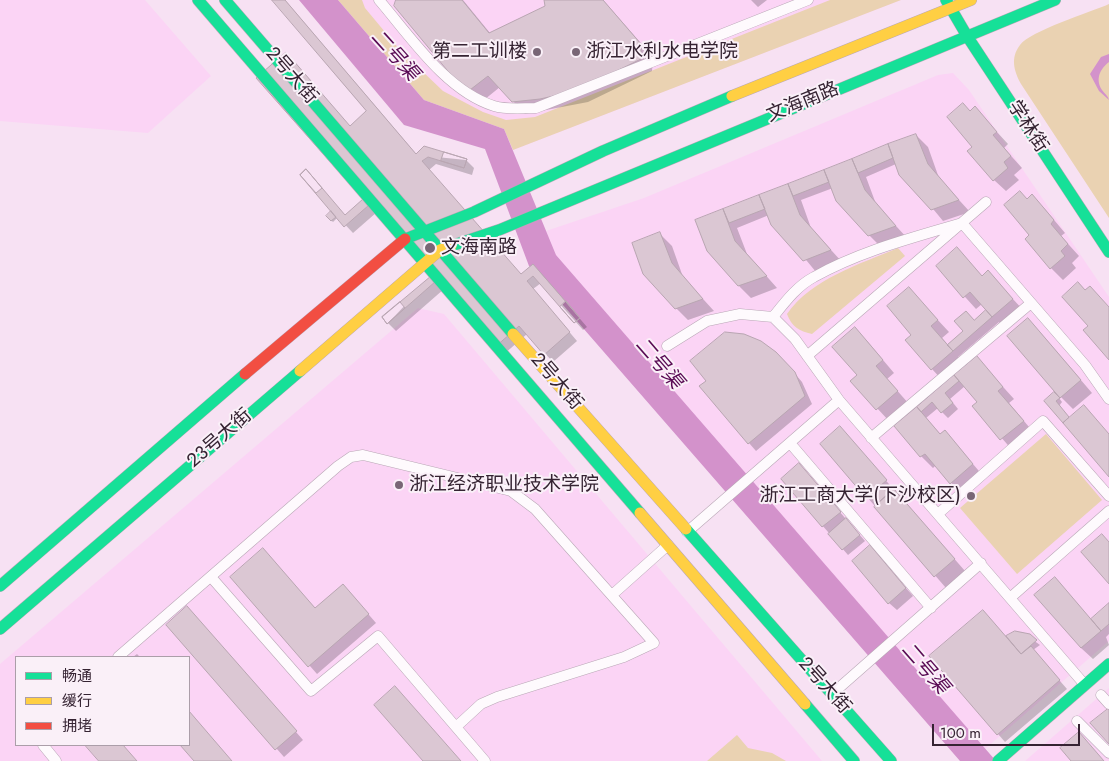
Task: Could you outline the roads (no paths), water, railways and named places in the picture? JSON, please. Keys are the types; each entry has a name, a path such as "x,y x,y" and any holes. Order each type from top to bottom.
{"main road":[{"name":"2号大街","path":"198,0 406,238 854,761"},
{"name":"2号大街","path":"225,0 424,228 440,250 891,761"},
{"name":"文海南路","path":"424,228 480,210 537,181 948,4 971,0"},
{"name":"文海南路","path":"440,250 499,230 1055,0"},
{"name":"学林街","path":"948,4 1109,252"},
{"name":"23号大街","path":"0,586 406,238 424,228"},
{"name":"23号大街","path":"0,629 440,250"},
{"path":"1001,759 1109,664"}],"street":[{"path":"379,0 447,78 469,95 494,106 515,109 536,108 808,0"},
{"path":"806,356 986,202"},
{"path":"962,223 1086,366 1109,399"},
{"path":"773,317 794,292 813,277 884,246 962,223"},
{"path":"871,438 1031,303"},
{"path":"667,346 707,321 740,314 773,317 795,339 839,400 871,438 1085,685"},
{"path":"687,532 839,400"},
{"path":"938,514 1044,421 1109,496"},
{"path":"790,443 931,608"},
{"path":"119,656 338,466 351,457 363,455 511,491 522,498 535,509 654,643 624,657 497,697 481,704 456,727"},
{"path":"1010,598 1109,511"},
{"path":"612,595 668,545"},
{"path":"832,694 981,563"},
{"path":"211,577 310,692 378,636 485,761"},
{"path":"1101,695 1109,704"},
{"path":"1077,720 1109,753"},
{"path":"43,746 56,761"}],"place":[{"name":"第二工训楼","path":"537,52"},
{"name":"浙江水利水电学院","path":"576,52"},
{"name":"文海南路","path":"430,248"},
{"name":"浙江经济职业技术学院","path":"399,485"},
{"name":"浙江工商大学(下沙校区)","path":"971,496"}],"water label":[{"name":"二号渠","path":"394,56"},
{"name":"二号渠","path":"658,364"},
{"name":"二号渠","path":"924,669"}]}
